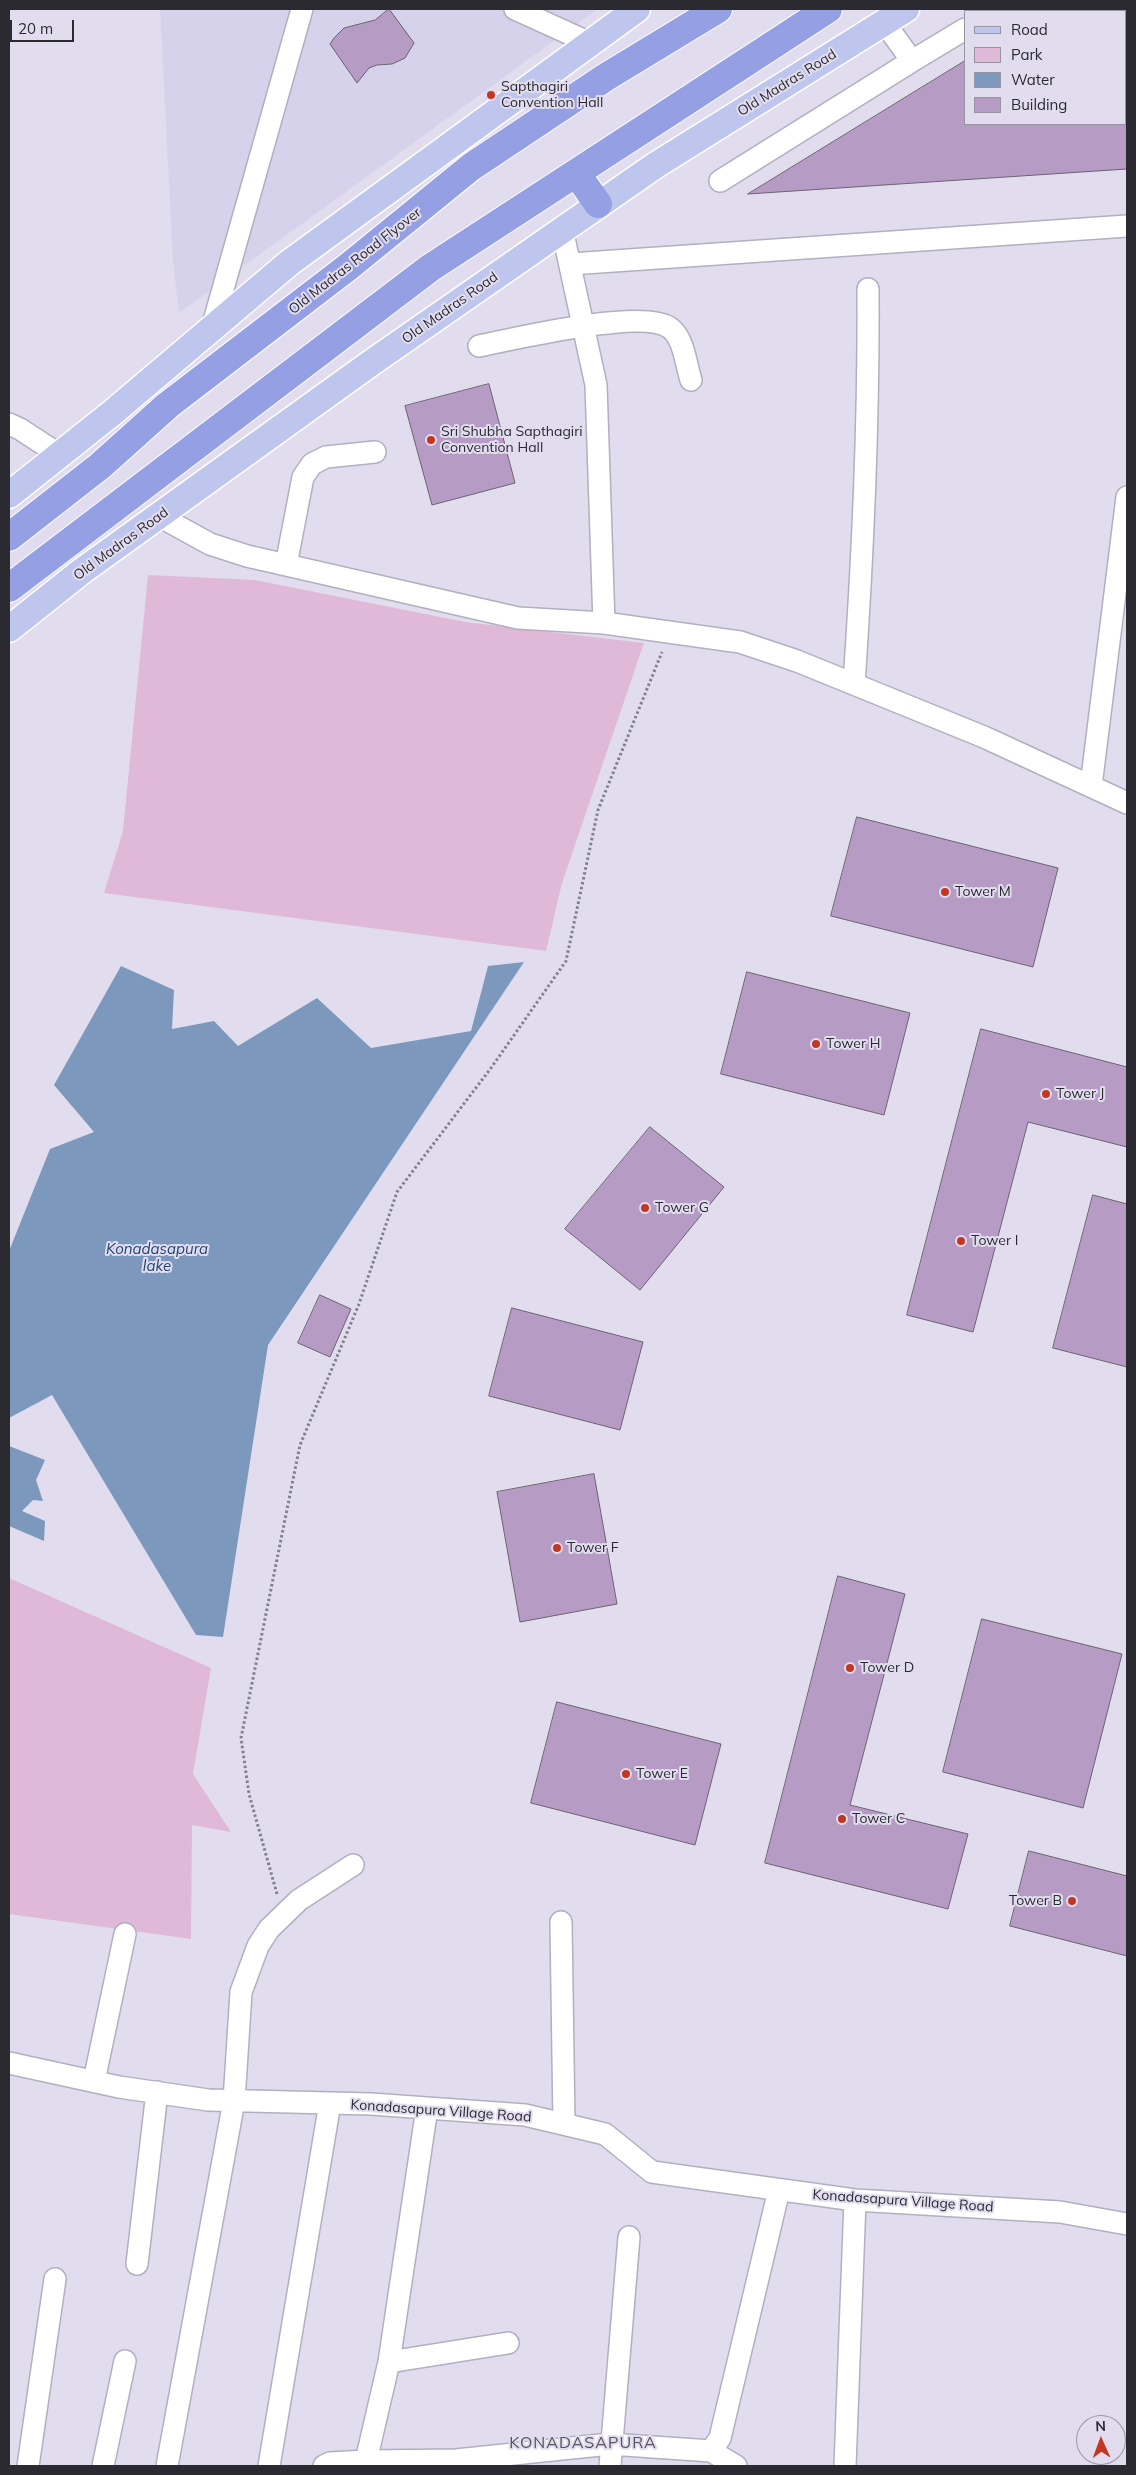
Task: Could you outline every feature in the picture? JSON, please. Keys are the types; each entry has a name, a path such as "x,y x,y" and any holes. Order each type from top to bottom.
{"highway":[{"name":"Old Madras Road Flyover","path":"9,537 100,466 168,405 348,267 471,167 606,77 718,9"},
{"path":"9,588 430,268 828,9"},
{"path":"576,173 598,204"}],"main road":[{"path":"9,495 289,263 637,9"},
{"name":"Old Madras Road","path":"9,629 82,572 371,363 598,204 656,164 906,9"}],"street":[{"path":"212,328 302,9"},
{"path":"515,9 590,43"},
{"path":"884,22 912,61"},
{"path":"720,181 964,30"},
{"path":"570,264 1127,226"},
{"path":"562,229 596,385 604,623"},
{"path":"854,684 864,519 869,385 868,289"},
{"path":"479,346 583,324 659,322 671,328 679,340 690,380"},
{"path":"9,424 60,454"},
{"path":"286,565 303,476 312,464 326,457 374,452"},
{"path":"1091,786 1127,497"},
{"path":"159,516 210,544 286,565 518,618 604,623 740,642 854,684 984,737 1127,803"},
{"path":"167,2466 234,2101 241,1992 258,1946 269,1929 283,1914 318,1887 353,1865"},
{"path":"561,1922 564,2124"},
{"path":"94,2081 125,1934"},
{"name":"Konadasapura Village Road","path":"9,2063 94,2081 208,2100 330,2103 525,2115 605,2134 652,2172 854,2200 1060,2212 1127,2224"},
{"path":"137,2264 157,2092"},
{"path":"269,2466 330,2103"},
{"path":"366,2461 389,2362 427,2108"},
{"path":"711,2451 720,2438 779,2190"},
{"path":"845,2466 854,2200"},
{"path":"610,2466 610,2444 629,2237"},
{"path":"28,2466 56,2279"},
{"path":"389,2362 508,2343"},
{"path":"103,2466 125,2361"},
{"path":"324,2466 330,2463 366,2461 456,2460 610,2444 711,2451 736,2466"}],"path":[{"path":"283,1914 249,1794 241,1738 300,1445 359,1304 397,1192 491,1068 566,961 598,810 670,632"}],"shaded area":[{"path":"160,9 598,9 179,313 173,262"}],"green space":[{"path":"148,575 255,580 465,622 644,643 562,883 546,951 104,893 123,831"},
{"path":"9,1578 211,1668 193,1774 231,1832 192,1825 191,1939 9,1914"}],"water":[{"name":"Konadasapura lake","path":"524,962 268,1345 223,1637 196,1635 52,1395 9,1418 9,1251 50,1149 94,1132 54,1085 121,966 174,990 172,1029 214,1021 238,1046 317,998 371,1048 471,1031 488,966"},
{"path":"9,1446 45,1460 36,1480 43,1501 33,1500 22,1511 45,1521 44,1541 9,1526"}],"building":[{"path":"389,9 414,43 405,58 392,64 377,65 369,68 357,83 330,44 344,28 375,20"},
{"path":"964,62 964,125 1127,124 1127,169 748,194"},
{"path":"489,384 515,483 432,505 405,406"},
{"name":"Tower M","path":"857,817 1058,868 1033,967 831,916"},
{"name":"Tower H","path":"747,972 910,1013 884,1115 721,1074"},
{"path":"981,1029 1127,1067 1127,1147 1028,1122 973,1332 907,1315"},
{"name":"Tower G","path":"650,1127 724,1187 640,1290 565,1229"},
{"path":"1093,1195 1127,1204 1127,1367 1053,1348"},
{"path":"320,1295 351,1309 330,1357 298,1343"},
{"path":"512,1308 643,1342 620,1430 489,1396"},
{"name":"Tower F","path":"594,1474 617,1604 520,1622 497,1492"},
{"name":"Tower C","path":"838,1576 905,1594 850,1805 968,1834 948,1909 765,1863"},
{"path":"982,1619 1122,1654 1083,1808 943,1772"},
{"name":"Tower E","path":"557,1702 721,1744 695,1845 531,1803"},
{"name":"Tower B","path":"1029,1851 1127,1876 1127,1956 1010,1926"}],"place":[{"name":"Sapthagiri Convention Hall","path":"491,95"},
{"name":"Sri Shubha Sapthagiri Convention Hall","path":"431,440"},
{"name":"Tower M","path":"945,892"},
{"name":"Tower H","path":"816,1044"},
{"name":"Tower J","path":"1046,1094"},
{"name":"Tower G","path":"645,1208"},
{"name":"Tower I","path":"961,1241"},
{"name":"Tower F","path":"557,1548"},
{"name":"Tower D","path":"850,1668"},
{"name":"Tower E","path":"626,1774"},
{"name":"Tower C","path":"842,1819"},
{"name":"Tower B","path":"1072,1901"}],"district":[{"name":"KONADASAPURA","path":"583,2443"}]}
